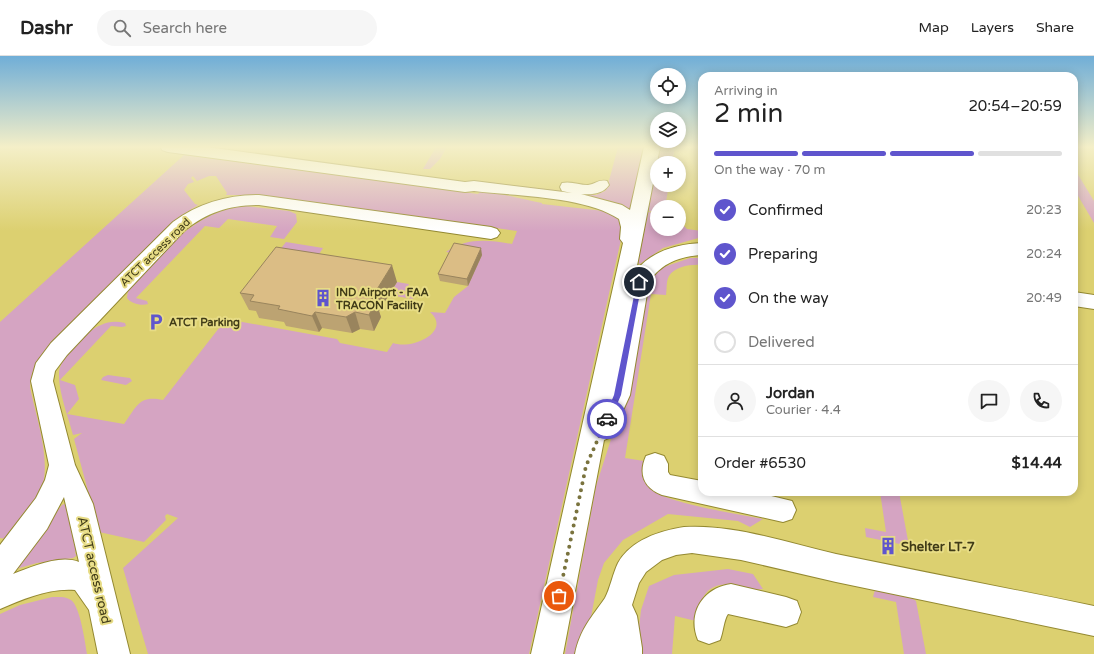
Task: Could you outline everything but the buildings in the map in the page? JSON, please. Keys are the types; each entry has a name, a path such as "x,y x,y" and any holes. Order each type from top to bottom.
{"street":[{"path":"373,175 465,187 477,181 589,190 598,188 601,185"},
{"path":"547,654 646,175"},
{"path":"477,181 561,202 598,204 617,209 628,219 630,228 627,262"},
{"name":"ATCT access road","path":"114,654 80,504 62,465 42,381 44,369 59,348 179,226 198,212 225,202 259,200 491,233"},
{"path":"586,466 618,395 639,282 644,273 654,264 698,246"},
{"path":"678,253 698,250"},
{"path":"678,253 698,255"},
{"path":"1078,300 1094,302"},
{"path":"655,464 655,478 661,483 698,492"},
{"name":"ATCT access road","path":"0,568 49,502 56,488 62,465"},
{"path":"717,496 783,510"},
{"path":"610,654 625,578 633,565 644,555 657,548 673,543 709,541 1094,621"},
{"path":"0,594 34,581 72,575 83,578 92,587 103,607"},
{"path":"591,654 593,641 620,599"},
{"path":"620,599 627,648 626,654"},
{"path":"709,629 712,611 717,603 722,600 731,599 786,612"}],"shaded area":[{"path":"0,175 650,175 650,192 686,192 686,175 698,175 698,496 1078,496 1078,175 1094,175 1094,654 0,654"},
{"path":"162,175 334,175 478,194 481,191 489,192 542,204 604,211 614,215 621,222 622,235 529,654 148,654 123,568 178,518 167,514 165,516 166,520 144,542 99,532 74,439 82,433 73,435 62,397 59,382 60,368 68,353 74,346 95,328 107,323 116,322 125,323 126,326 111,326 60,380 75,385 79,399 67,414 124,424 139,403 149,399 163,400 226,319 337,339 340,343 387,352 393,343 410,344 427,337 433,332 436,326 436,319 430,312 445,313 454,297 468,286 453,253 446,252 462,244 478,241 495,241 512,244 517,231 261,195 226,195 227,193 216,176 209,176 197,181 193,176 191,178 194,182 188,184 184,190 195,204 198,205 179,217 42,356 37,363 32,374 30,387 44,456 45,470 43,483 36,501 6,539 0,538 0,322"},
{"path":"611,175 640,175 631,210 611,201 484,183 488,182 596,195 605,191"},
{"path":"1078,175 1094,201 1094,223 1078,196"},
{"path":"652,192 668,192 666,200 650,200"},
{"path":"650,200 650,211 648,211"},
{"path":"246,206 289,211 296,214 297,222 284,239 270,237 277,226 228,219 219,228 205,226 136,298 147,301 148,304 137,304 131,302 127,298 128,291 131,287 181,235 195,224 227,209"},
{"path":"648,212 650,212 650,236 686,236 686,228 698,230 698,238 663,248 640,264 638,263"},
{"path":"286,242 323,248 314,262 275,256"},
{"path":"690,258 698,258 698,265 689,265 679,268 669,276 666,295 651,294 625,458 644,461 643,472 645,481 649,487 657,493 684,503 763,519 750,527 738,521 668,514 623,540 604,563 598,580 584,654 565,654 596,486 624,399 643,292 653,276 661,268"},
{"path":"397,282 409,284 404,294 414,296 413,299 389,295"},
{"path":"108,375 130,378 132,381 126,385 101,380 103,377"},
{"path":"881,496 900,496 909,546 866,537 865,528 886,532"},
{"path":"66,503 77,550 75,552 76,555 79,554 73,558 37,563 16,569 17,561 62,505"},
{"path":"728,569 753,574 763,589 724,584 710,589 702,599 696,621 675,616 672,654 636,654 641,610 649,586 674,575"},
{"path":"875,590 910,597 916,601 926,654 904,654 896,602 873,597"},
{"path":"52,597 66,598 71,600 74,604 82,625 87,654 0,654 0,614 20,605"}],"way so far":[{"path":"559,596 586,466 607,419"}],"place":[{"name":"IND Airport - FAA TRACON Facility","path":"323,298"},
{"name":"ATCT Parking","path":"156,322"},
{"name":"Shelter LT-7","path":"888,546"}],"route":[{"path":"607,419 618,395 639,282"}]}
